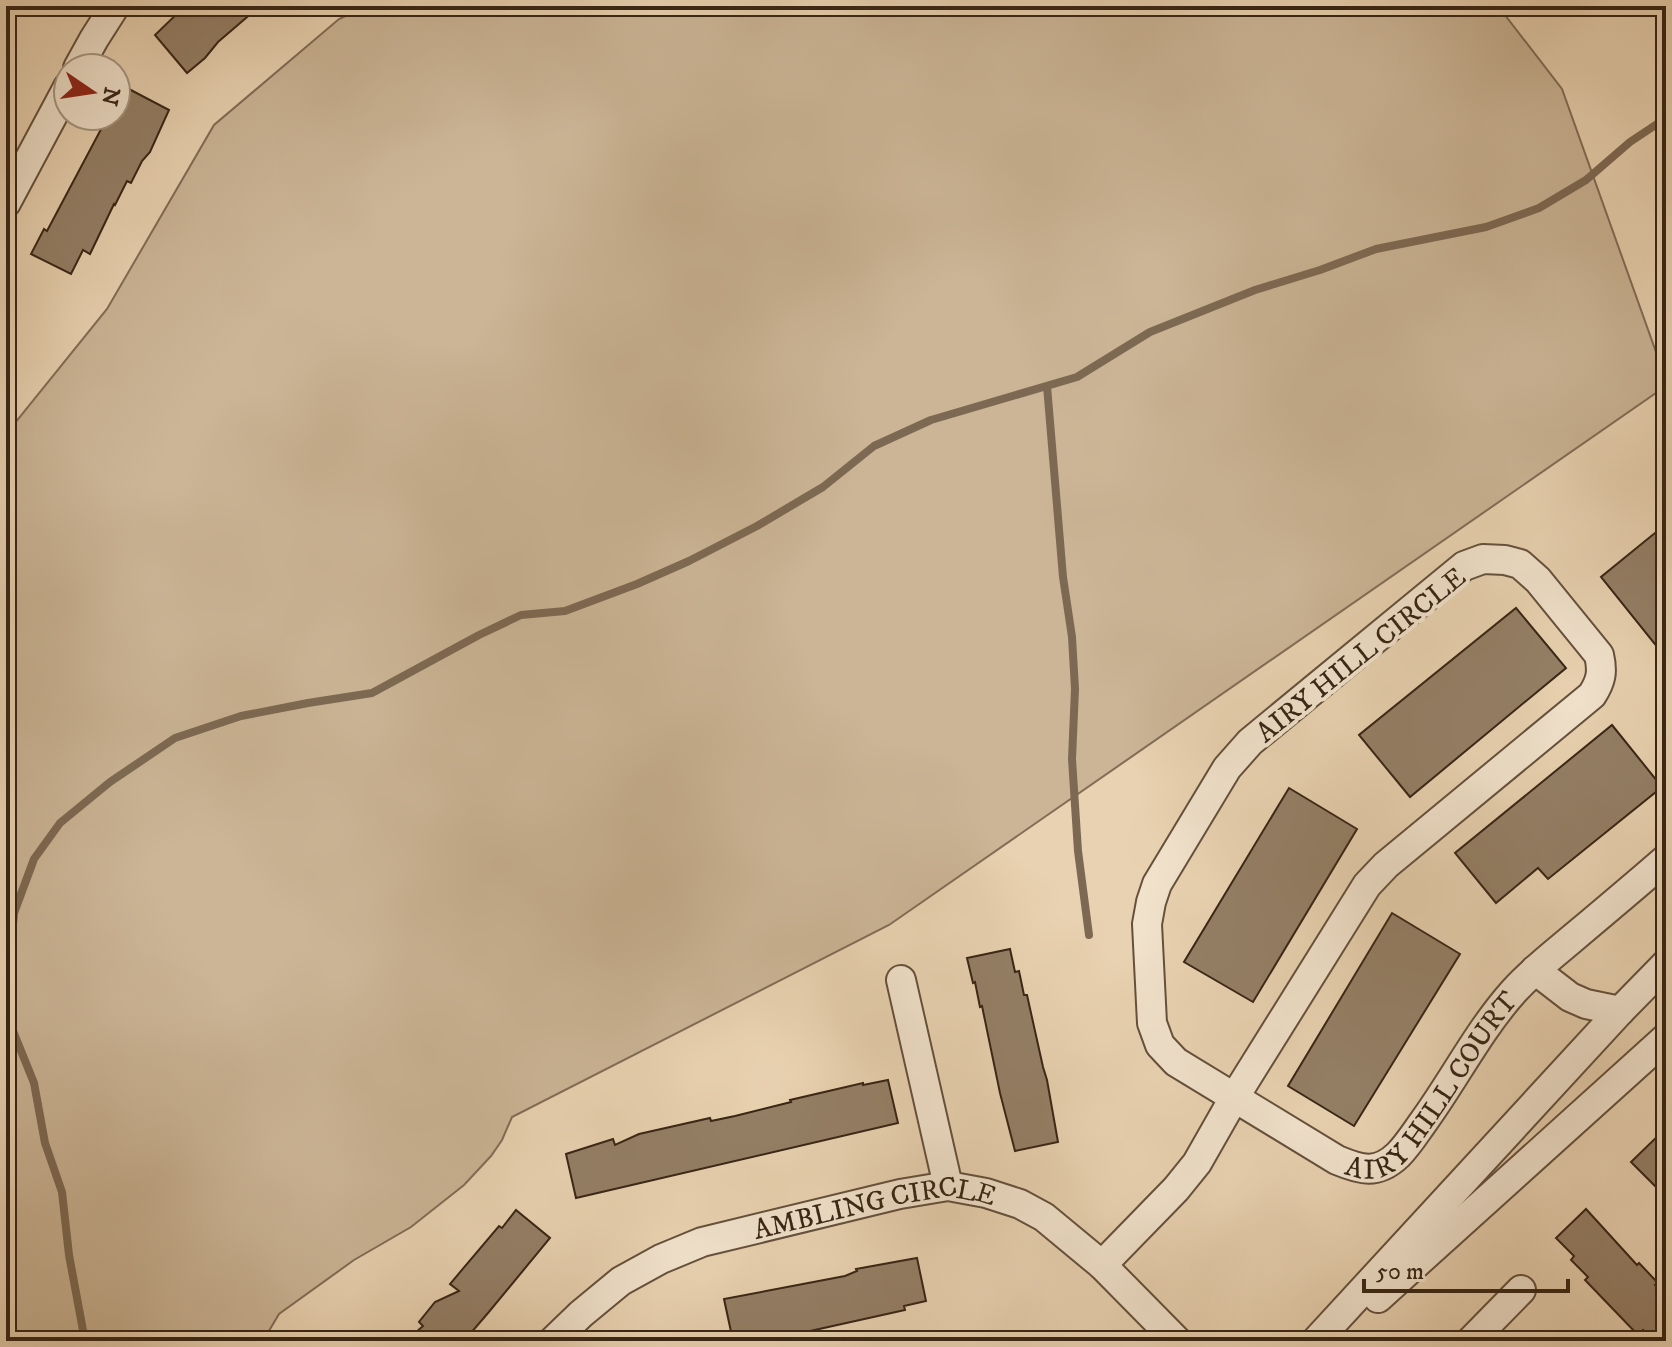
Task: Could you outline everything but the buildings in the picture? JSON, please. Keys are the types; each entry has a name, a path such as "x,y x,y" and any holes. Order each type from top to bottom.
{"street":[{"path":"87,52 115,6"},
{"path":"6,203 52,117"},
{"name":"AIRY HILL CIRCLE","path":"1102,1265 1197,1163 1367,885 1386,865 1592,695 1600,681 1602,668 1599,655 1538,580 1520,564 1483,559 1464,566 1250,742 1227,768 1157,884 1147,924 1152,1023 1160,1045 1176,1062 1234,1098"},
{"name":"AIRY HILL COURT","path":"1234,1098 1337,1160 1368,1170 1382,1166 1398,1155 1414,1134 1514,991 1666,859"},
{"path":"1316,1341 1666,964"},
{"name":"AIRY HILL COURT","path":"1535,970 1570,997 1586,1004 1620,1011"},
{"path":"901,980 948,1186"},
{"path":"1330,1341 1666,1038"},
{"name":"AMBLING CIRCLE","path":"553,1341 621,1281 661,1259 702,1242 900,1194 948,1186 986,1193 1020,1204 1044,1217 1102,1265 1177,1341"},
{"path":"1471,1341 1521,1290"}],"shaded area":[{"path":"367,6 1498,6 1562,89 1666,386 889,925 512,1117 491,1156 464,1185 411,1227 354,1260 279,1314 263,1341 6,1341 6,434 107,309 214,125 339,19"}],"waterway":[{"path":"85,1341 69,1255 62,1192 45,1143 34,1083 13,1031 9,973 14,913 34,859 60,823 110,782 175,738 241,716 372,693 521,615 565,611 637,584 757,526 823,487 874,446 931,420 1077,377 1150,332 1255,290 1376,249 1486,227 1539,208 1586,180 1630,142 1666,120"},
{"path":"1047,386 1063,577 1072,637 1075,689 1072,759 1078,851 1089,935"}]}
